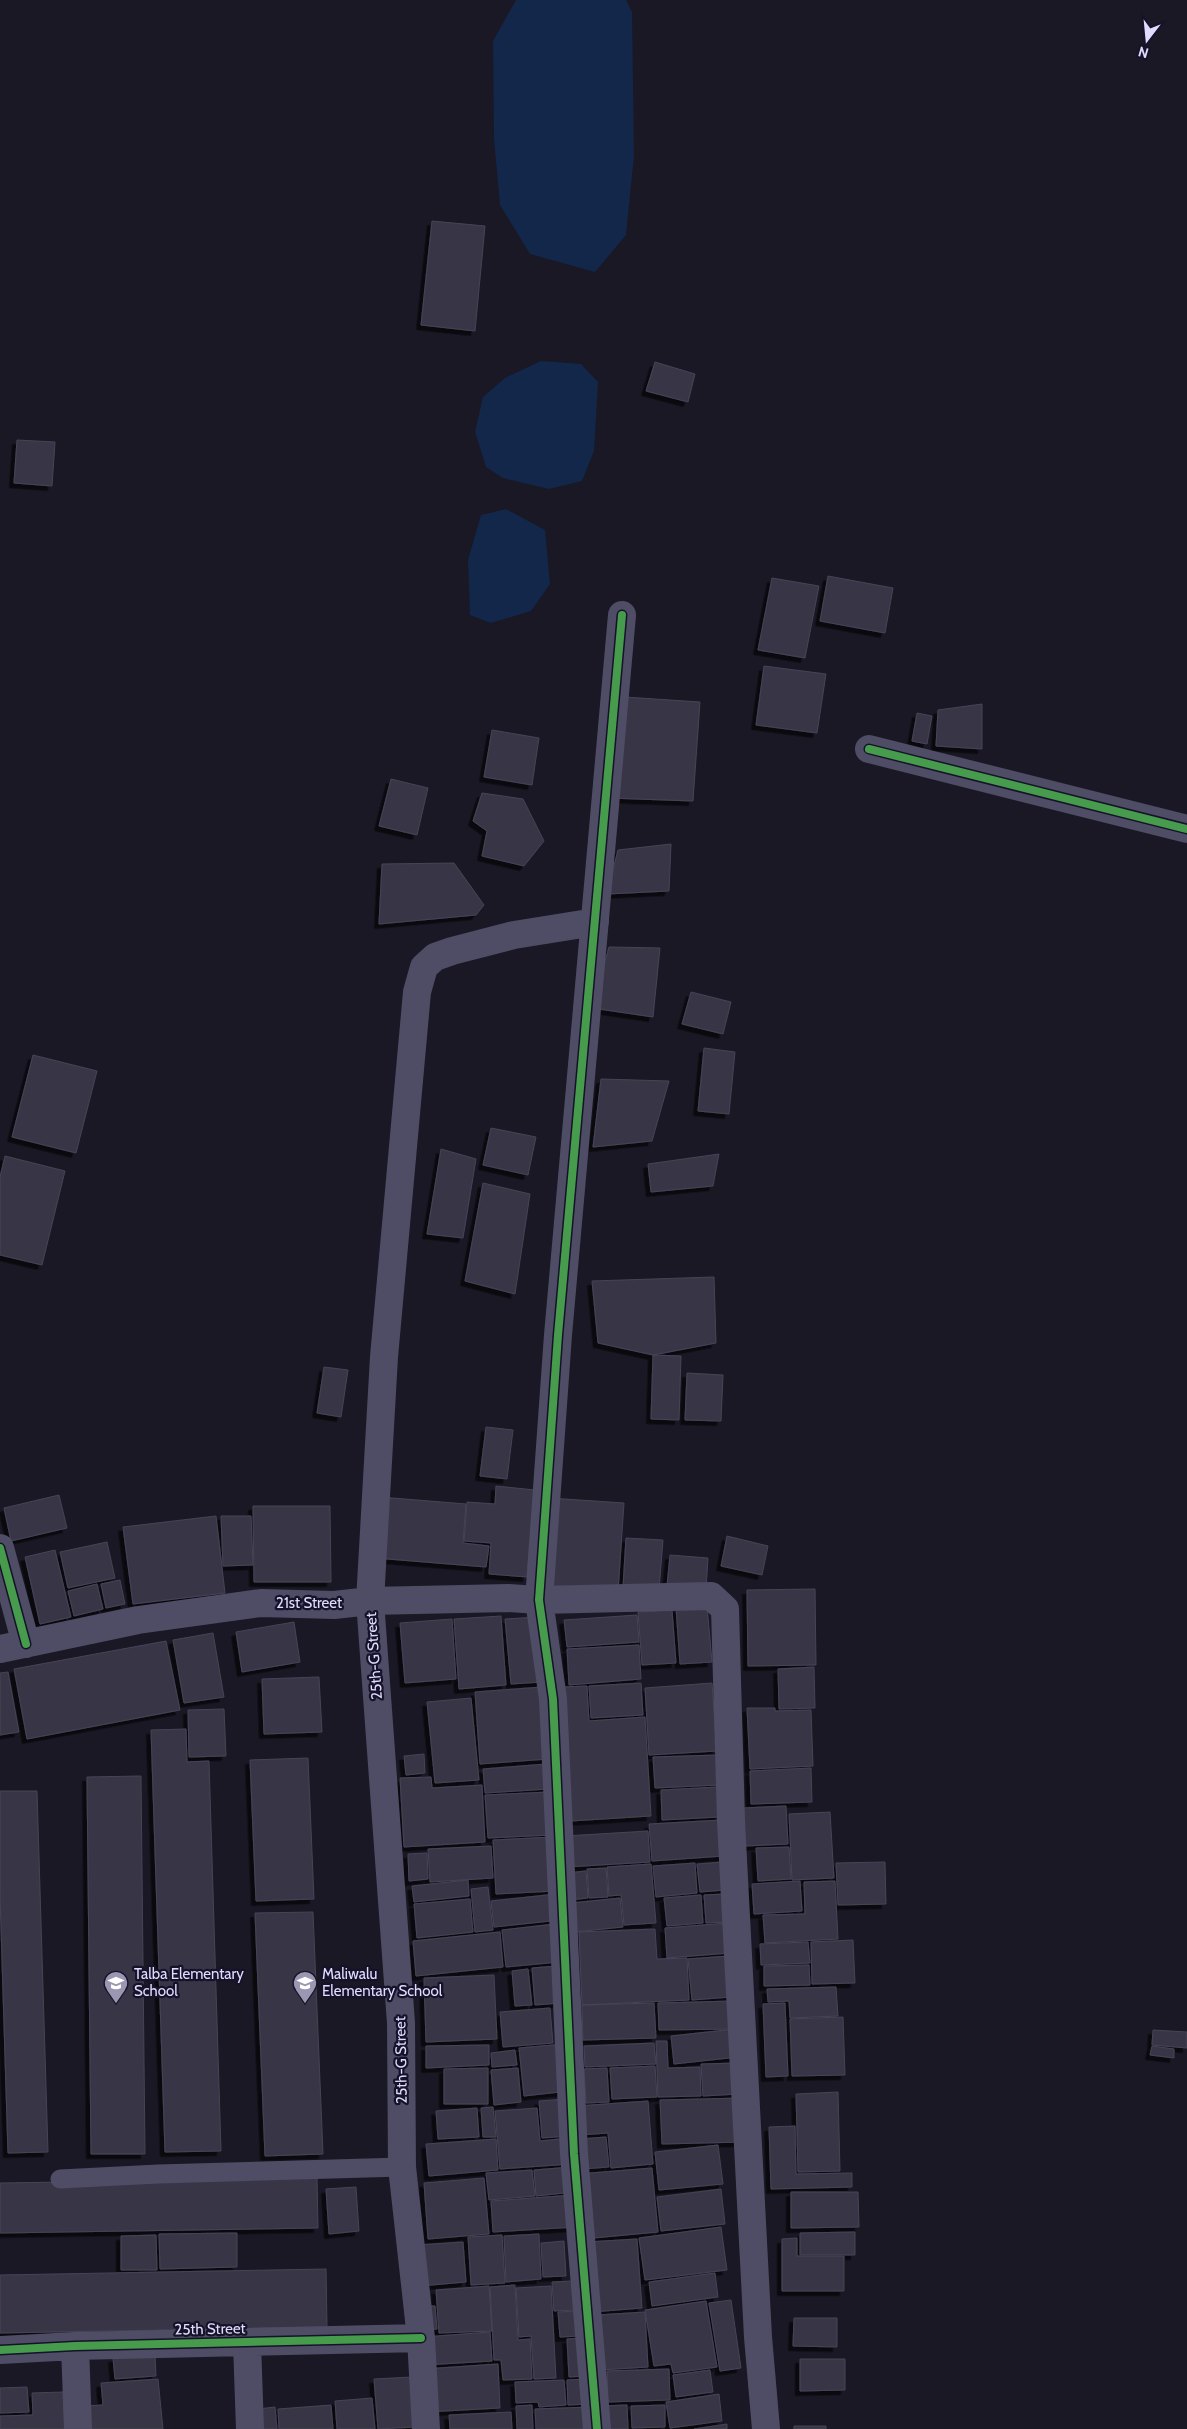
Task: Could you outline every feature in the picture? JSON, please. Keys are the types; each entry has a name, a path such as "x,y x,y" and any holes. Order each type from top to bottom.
{"street":[{"path":"597,2429 574,2154 553,1699 539,1600 558,1335 622,615"},
{"path":"869,749 1187,830"},
{"name":"25th-G Street","path":"426,2429 421,2338 402,2166 401,2023 370,1601 384,1357 417,992 424,968 435,957 514,935 595,922"},
{"path":"0,1548 13,1647"},
{"name":"21st Street","path":"13,1647 138,1620 261,1603 334,1605 370,1601 711,1596 720,1602 725,1609 730,1821 758,2337 766,2429"},
{"name":"25th Street","path":"0,2350 75,2346 421,2338"},
{"path":"247,2342 250,2429"},
{"path":"75,2346 78,2429"}],"lane":[{"path":"60,2179 402,2166"}],"water":[{"path":"516,0 626,0 632,12 634,156 626,235 595,272 530,254 500,205 494,139 493,41"},
{"path":"541,361 581,364 598,382 594,451 582,481 549,489 503,478 486,467 475,432 483,397 505,378"},
{"path":"506,509 545,530 550,584 531,611 491,623 470,615 468,560 481,515"}],"building":[{"path":"432,221 485,226 475,331 421,325"},
{"path":"655,362 695,374 688,402 646,391"},
{"path":"17,440 55,442 52,486 14,483"},
{"path":"828,576 893,588 885,633 820,621"},
{"path":"772,578 819,586 805,658 758,650"},
{"path":"764,666 826,674 817,733 756,725"},
{"path":"625,697 700,702 693,801 608,798"},
{"path":"982,704 982,749 936,746 938,710"},
{"path":"917,713 932,716 927,744 912,741"},
{"path":"492,730 539,738 532,785 484,777"},
{"path":"391,779 428,788 417,835 379,826"},
{"path":"482,793 523,799 544,841 524,866 482,856 487,831 473,821"},
{"path":"671,844 669,891 607,894 618,850"},
{"path":"454,863 484,905 476,915 379,924 382,864"},
{"path":"609,947 660,948 653,1017 592,1008"},
{"path":"691,992 731,1002 723,1034 682,1024"},
{"path":"704,1048 735,1052 729,1114 698,1111"},
{"path":"33,1055 97,1071 76,1153 12,1137"},
{"path":"601,1079 669,1081 652,1141 593,1147"},
{"path":"491,1128 536,1137 528,1175 483,1165"},
{"path":"441,1149 476,1159 463,1238 427,1234"},
{"path":"719,1154 713,1186 651,1192 648,1164"},
{"path":"5,1156 65,1171 42,1265 0,1255 0,1177"},
{"path":"483,1183 530,1194 515,1294 465,1281"},
{"path":"714,1277 716,1343 653,1355 598,1343 592,1281"},
{"path":"653,1355 681,1356 679,1420 651,1419"},
{"path":"324,1367 348,1370 341,1417 317,1413"},
{"path":"687,1373 723,1375 721,1421 685,1420"},
{"path":"486,1427 513,1430 507,1479 480,1476"},
{"path":"496,1486 535,1490 527,1577 489,1574 491,1543 464,1541 467,1502 495,1504"},
{"path":"59,1495 67,1528 11,1541 4,1508"},
{"path":"380,1497 466,1504 463,1543 489,1546 486,1567 375,1558"},
{"path":"549,1498 624,1503 618,1592 543,1587"},
{"path":"253,1506 330,1506 331,1582 254,1582"},
{"path":"216,1516 225,1593 133,1604 123,1527"},
{"path":"221,1516 251,1516 253,1565 223,1566"},
{"path":"727,1536 768,1546 762,1575 721,1566"},
{"path":"626,1538 663,1540 659,1590 623,1587"},
{"path":"107,1542 115,1578 68,1588 60,1552"},
{"path":"55,1550 71,1617 40,1624 25,1557"},
{"path":"670,1555 708,1558 706,1589 667,1586"},
{"path":"120,1580 125,1604 106,1608 101,1584"},
{"path":"97,1584 103,1609 74,1616 68,1591"},
{"path":"815,1589 816,1665 748,1666 747,1590"},
{"path":"707,1606 712,1662 680,1664 676,1608"},
{"path":"672,1610 676,1663 642,1665 638,1612"},
{"path":"637,1615 639,1642 567,1647 564,1620"},
{"path":"501,1616 506,1685 459,1689 454,1619"},
{"path":"538,1617 542,1682 511,1684 505,1619"},
{"path":"452,1619 456,1679 405,1683 400,1623"},
{"path":"294,1622 300,1662 242,1672 236,1632"},
{"path":"213,1633 224,1697 184,1703 173,1640"},
{"path":"166,1641 180,1710 27,1739 14,1669"},
{"path":"639,1645 641,1679 569,1685 567,1649"},
{"path":"814,1667 815,1708 779,1709 778,1669"},
{"path":"8,1672 19,1732 0,1735 0,1673"},
{"path":"319,1677 322,1732 264,1734 262,1679"},
{"path":"641,1683 643,1715 591,1718 589,1686"},
{"path":"712,1683 717,1751 649,1755 645,1688"},
{"path":"587,1686 589,1721 645,1717 651,1816 571,1821 562,1687"},
{"path":"542,1687 548,1759 480,1764 475,1692"},
{"path":"471,1698 479,1780 435,1783 427,1702"},
{"path":"747,1708 775,1708 775,1711 811,1710 813,1766 750,1769"},
{"path":"224,1709 226,1756 189,1757 188,1710"},
{"path":"186,1729 187,1762 209,1761 221,2151 165,2152 151,1730"},
{"path":"424,1754 425,1773 406,1775 404,1756"},
{"path":"718,1755 719,1785 655,1788 653,1757"},
{"path":"308,1758 314,1899 256,1901 250,1760"},
{"path":"547,1764 549,1789 485,1793 483,1769"},
{"path":"811,1768 812,1802 751,1804 750,1771"},
{"path":"141,1776 145,2154 91,2154 87,1777"},
{"path":"431,1777 432,1788 482,1785 485,1842 404,1847 400,1778"},
{"path":"718,1787 720,1817 662,1820 661,1790"},
{"path":"0,1791 37,1791 48,2152 8,2153 0,1895"},
{"path":"549,1792 552,1835 488,1838 485,1795"},
{"path":"786,1806 788,1844 745,1846 743,1808"},
{"path":"830,1812 834,1878 792,1880 789,1814"},
{"path":"722,1820 724,1856 652,1861 649,1824"},
{"path":"648,1831 650,1862 567,1867 565,1836"},
{"path":"553,1837 556,1891 496,1894 493,1840"},
{"path":"491,1846 493,1878 430,1882 428,1849"},
{"path":"789,1847 791,1879 758,1881 756,1848"},
{"path":"427,1853 428,1879 409,1881 408,1854"},
{"path":"723,1862 725,1890 700,1892 697,1864"},
{"path":"885,1862 886,1904 838,1905 836,1863"},
{"path":"695,1863 697,1893 656,1897 653,1866"},
{"path":"651,1864 656,1923 624,1925 621,1895 609,1896 607,1867"},
{"path":"606,1868 608,1897 589,1898 587,1869"},
{"path":"586,1871 588,1898 570,1900 567,1873"},
{"path":"468,1880 469,1896 414,1902 412,1886"},
{"path":"800,1881 802,1911 754,1914 752,1884"},
{"path":"835,1881 838,1939 765,1943 763,1915 805,1914 804,1882"},
{"path":"488,1887 493,1930 475,1932 471,1889"},
{"path":"556,1894 560,1920 494,1927 491,1901"},
{"path":"725,1894 727,1922 706,1923 704,1895"},
{"path":"701,1895 703,1923 667,1926 664,1898"},
{"path":"620,1898 623,1927 574,1932 571,1903"},
{"path":"470,1899 473,1932 417,1938 414,1904"},
{"path":"313,1912 323,2154 265,2156 255,1913"},
{"path":"728,1923 730,1953 667,1958 665,1928"},
{"path":"555,1924 559,1962 506,1967 502,1930"},
{"path":"655,1929 657,1959 687,1958 689,2000 582,2005 579,1932"},
{"path":"500,1932 503,1967 416,1976 413,1941"},
{"path":"853,1940 855,1983 812,1984 811,1942"},
{"path":"808,1942 810,1963 761,1965 760,1944"},
{"path":"728,1956 731,1997 692,2000 688,1959"},
{"path":"809,1965 810,1985 764,1986 764,1966"},
{"path":"556,1966 560,2003 535,2005 532,1968"},
{"path":"528,1969 532,2005 515,2006 512,1971"},
{"path":"494,1975 497,2039 426,2042 424,1978"},
{"path":"836,1987 838,2016 790,2018 789,2001 768,2002 767,1989"},
{"path":"733,2001 733,2029 659,2030 658,2003"},
{"path":"654,2003 656,2038 583,2040 582,2005"},
{"path":"785,2003 788,2076 766,2077 763,2004"},
{"path":"550,2008 553,2043 503,2047 500,2012"},
{"path":"843,2017 845,2075 792,2076 790,2019"},
{"path":"735,2029 738,2057 674,2064 671,2036"},
{"path":"1153,2030 1187,2032 1187,2048 1152,2045"},
{"path":"656,2041 667,2041 668,2068 700,2067 701,2096 658,2097"},
{"path":"654,2043 656,2064 585,2067 584,2046"},
{"path":"564,2044 569,2091 524,2096 519,2048"},
{"path":"489,2045 489,2065 426,2068 426,2046"},
{"path":"1152,2046 1174,2049 1174,2058 1150,2055"},
{"path":"515,2050 517,2065 492,2067 491,2053"},
{"path":"738,2063 739,2094 703,2096 701,2064"},
{"path":"655,2066 657,2097 612,2099 610,2068"},
{"path":"488,2068 488,2104 444,2104 444,2069"},
{"path":"518,2068 521,2102 494,2105 491,2070"},
{"path":"607,2068 609,2102 586,2103 584,2069"},
{"path":"838,2092 840,2171 798,2172 796,2094"},
{"path":"742,2098 743,2142 662,2144 660,2100"},
{"path":"565,2099 569,2136 542,2138 539,2101"},
{"path":"648,2101 653,2164 611,2168 608,2133 580,2135 577,2106"},
{"path":"493,2107 496,2137 483,2137 481,2108"},
{"path":"477,2108 479,2137 438,2139 436,2111"},
{"path":"537,2108 540,2141 569,2138 571,2164 500,2169 495,2111"},
{"path":"795,2126 796,2174 852,2173 852,2187 771,2189 769,2127"},
{"path":"606,2137 609,2167 583,2169 580,2139"},
{"path":"496,2139 498,2170 429,2176 426,2144"},
{"path":"718,2145 723,2184 659,2190 655,2152"},
{"path":"571,2167 574,2192 536,2196 534,2170"},
{"path":"652,2168 658,2232 583,2239 578,2174"},
{"path":"532,2170 535,2196 489,2200 486,2173"},
{"path":"317,2178 318,2228 0,2233 0,2183"},
{"path":"484,2178 489,2234 428,2239 424,2183"},
{"path":"356,2187 359,2231 329,2234 326,2189"},
{"path":"721,2189 725,2224 661,2231 657,2197"},
{"path":"791,2192 858,2192 859,2227 791,2228"},
{"path":"573,2195 576,2227 493,2232 491,2201"},
{"path":"721,2227 727,2270 645,2280 639,2238"},
{"path":"855,2232 855,2255 800,2255 800,2233"},
{"path":"237,2233 237,2267 160,2269 159,2234"},
{"path":"539,2234 541,2279 506,2282 504,2236"},
{"path":"156,2235 157,2270 121,2270 121,2236"},
{"path":"502,2235 505,2283 471,2285 468,2237"},
{"path":"797,2238 797,2256 844,2256 844,2291 782,2291 782,2239"},
{"path":"637,2239 642,2308 592,2312 587,2242"},
{"path":"564,2241 566,2276 543,2277 541,2243"},
{"path":"463,2242 466,2282 420,2286 417,2245"},
{"path":"326,2269 327,2327 0,2333 0,2275"},
{"path":"715,2273 718,2297 652,2306 649,2282"},
{"path":"572,2281 574,2310 554,2311 552,2282"},
{"path":"515,2285 518,2340 530,2339 532,2379 503,2380 501,2360 494,2360 490,2287"},
{"path":"489,2286 492,2331 439,2333 436,2290"},
{"path":"551,2286 556,2378 534,2379 531,2336 519,2337 516,2288"},
{"path":"731,2300 741,2368 720,2371 709,2303"},
{"path":"706,2301 717,2367 673,2373 671,2364 654,2366 645,2310"},
{"path":"426,2306 435,2306 437,2329 427,2330"},
{"path":"578,2311 579,2336 560,2337 558,2312"},
{"path":"645,2312 648,2367 600,2370 597,2315"},
{"path":"794,2318 837,2318 837,2347 793,2346"},
{"path":"490,2332 492,2361 425,2365 424,2337"},
{"path":"583,2338 586,2376 569,2377 567,2339"},
{"path":"155,2355 156,2376 115,2379 113,2358"},
{"path":"800,2359 845,2359 845,2390 800,2391"},
{"path":"498,2364 500,2408 426,2412 424,2369"},
{"path":"669,2369 670,2400 608,2402 607,2371"},
{"path":"710,2370 713,2392 676,2397 673,2375"},
{"path":"412,2377 416,2427 378,2429 374,2379"},
{"path":"158,2379 163,2429 86,2429 84,2406 103,2405 101,2383"},
{"path":"587,2379 589,2404 568,2405 567,2380"},
{"path":"564,2380 566,2405 539,2407 538,2402 516,2403 515,2382"},
{"path":"27,2387 29,2412 0,2413 0,2388"},
{"path":"63,2392 65,2429 0,2429 0,2416 33,2415 32,2393"},
{"path":"719,2394 722,2421 670,2428 666,2402"},
{"path":"372,2398 375,2429 337,2429 335,2401"},
{"path":"331,2405 333,2429 279,2429 278,2409"},
{"path":"532,2405 533,2429 517,2429 516,2406"},
{"path":"627,2405 628,2429 602,2429 601,2406"},
{"path":"665,2405 665,2427 632,2428 631,2406"},
{"path":"275,2407 277,2429 260,2429 258,2409"},
{"path":"590,2407 591,2429 536,2429 535,2409"},
{"path":"511,2412 512,2429 450,2429 449,2415"},
{"path":"727,2424 727,2429 694,2429"},
{"path":"794,2426 826,2426 826,2429 794,2429"}],"cycle path":[{"path":"597,2429 574,2154 553,1699 539,1600 558,1335 622,615"},
{"path":"869,749 1187,829"},
{"path":"0,1548 26,1644"},
{"path":"0,2350 75,2346 421,2338"}],"place":[{"name":"Talba Elementary School","path":"116,2004"},
{"name":"Maliwalu Elementary School","path":"305,2004"}]}
